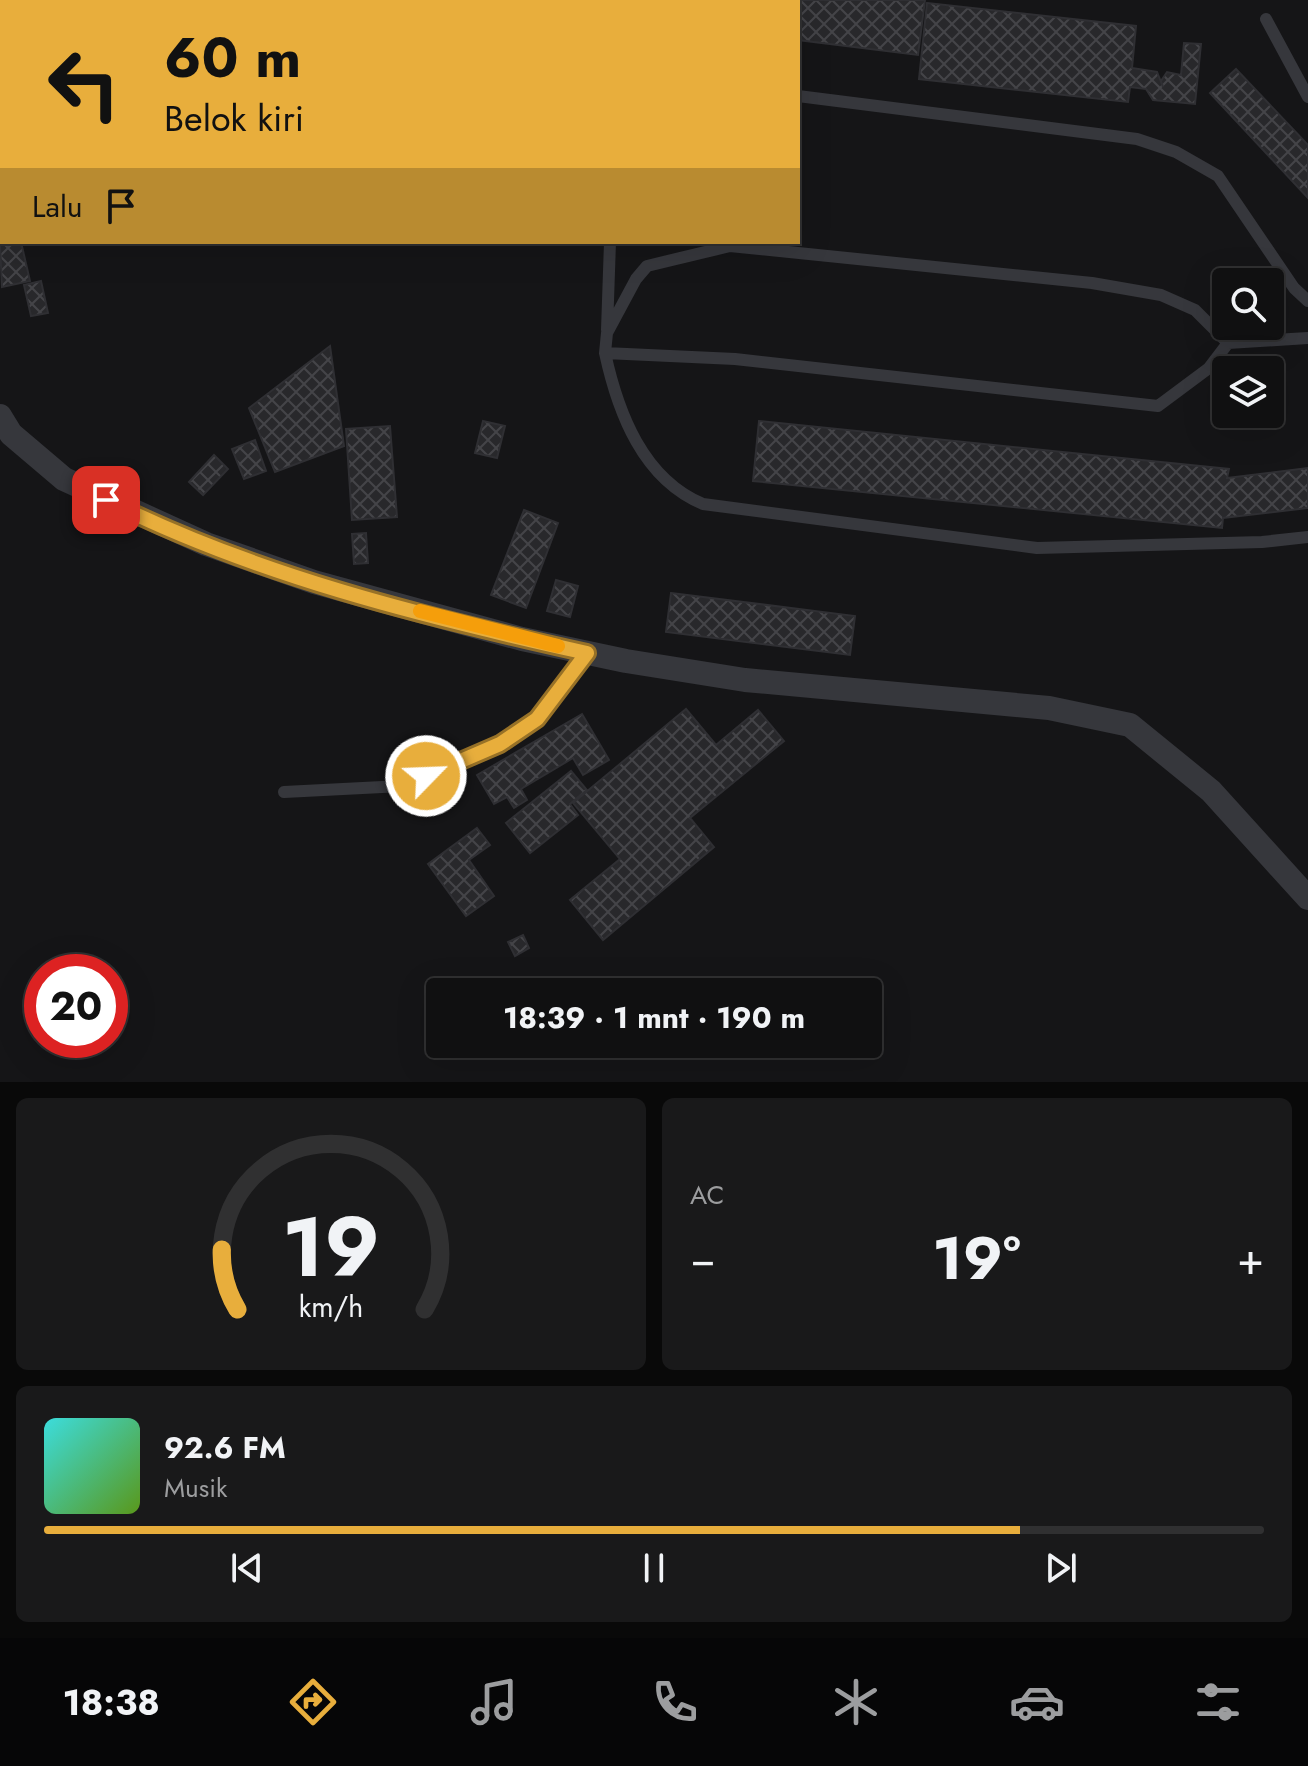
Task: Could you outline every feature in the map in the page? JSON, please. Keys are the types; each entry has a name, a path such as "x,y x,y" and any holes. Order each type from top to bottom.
{"street":[{"path":"0,416 11,434 64,479 206,544 314,582 587,653 745,680 1049,708 1130,725 1211,791 1308,898"}],"lane":[{"path":"1266,19 1308,97"},
{"path":"800,96 1137,139 1176,152 1218,176 1294,288 1308,301"},
{"path":"610,244 605,353 615,401 639,448 680,495 703,504 1037,548 1262,542 1308,537"},
{"path":"607,333 636,279 647,266 730,246 1077,282 1161,295 1195,310 1228,343 1308,338"},
{"path":"605,353 735,359 1158,406 1209,368 1228,343"},
{"path":"284,792 402,786 500,744 550,706 587,653"}],"building":[{"path":"800,0 925,0 918,55 800,40"},
{"path":"927,3 1136,26 1132,68 1157,72 1163,87 1161,81 1167,72 1181,75 1184,43 1201,44 1195,104 1153,100 1146,89 1130,87 1128,102 919,79"},
{"path":"1236,69 1308,145 1308,198 1210,93"},
{"path":"21,244 30,281 2,287 0,245"},
{"path":"41,281 48,313 31,316 24,285"},
{"path":"330,346 344,446 275,472 249,408"},
{"path":"483,421 505,426 497,458 475,453"},
{"path":"759,421 1229,469 1227,478 1308,468 1308,508 1223,518 1222,528 753,481"},
{"path":"390,426 397,517 352,520 346,429"},
{"path":"255,440 266,471 244,479 232,449"},
{"path":"214,455 228,469 203,495 189,482"},
{"path":"524,510 558,523 526,608 491,595"},
{"path":"366,533 368,563 354,564 352,534"},
{"path":"556,580 578,586 570,617 547,611"},
{"path":"671,593 855,616 850,655 666,632"},
{"path":"686,709 716,745 758,710 784,741 690,818 714,847 603,940 570,900 620,859 573,803"},
{"path":"582,714 609,760 583,775 573,758 521,789 527,800 514,808 507,797 494,804 477,775"},
{"path":"571,771 587,790 570,804 578,815 530,853 506,823"},
{"path":"477,828 490,845 469,860 494,896 466,916 428,864"},
{"path":"523,935 529,948 515,956 508,942"}],"slow traffic":[{"path":"420,611 558,646"}],"route":[{"path":"106,500 206,544 314,582 522,639 587,653 550,706 537,719 500,744 426,776"}]}
